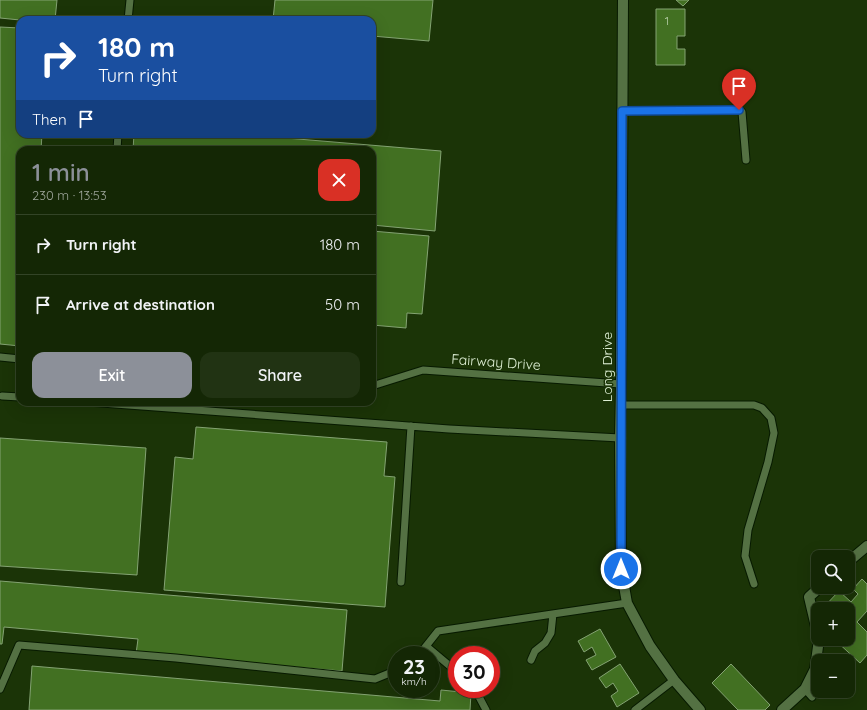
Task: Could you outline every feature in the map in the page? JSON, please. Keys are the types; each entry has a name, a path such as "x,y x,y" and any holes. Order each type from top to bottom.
{"street":[{"name":"Long Drive","path":"623,0 620,438 621,569 627,603 650,646 674,680 700,710"},
{"path":"855,556 867,546"},
{"path":"811,608 808,597 812,594"},
{"path":"782,710 804,689 816,669 818,646"}],"lane":[{"path":"128,16 130,0"},
{"path":"622,111 739,110 742,112 746,160"},
{"path":"0,357 16,359"},
{"name":"Fairway Drive","path":"376,385 423,370 621,384"},
{"path":"2,396 16,397"},
{"path":"621,405 754,405 762,408 771,418 774,433 768,462 748,530 745,556 754,584"},
{"path":"142,406 412,426 620,438"},
{"path":"401,582 412,426"},
{"path":"426,646 438,631 627,603"},
{"path":"531,660 535,651 545,643 551,633 553,614"},
{"path":"0,689 19,645 176,658 375,679 388,674"},
{"path":"440,658 448,664"},
{"path":"635,710 674,680"},
{"path":"804,689 811,696"},
{"path":"480,698 486,710"}],"building":[{"path":"0,0 57,0 55,16 16,16 16,20 0,18"},
{"path":"275,0 433,0 429,41 376,36 376,16 273,16"},
{"path":"676,0 689,0 683,6"},
{"path":"656,9 685,9 685,36 677,36 677,49 685,49 685,65 656,65"},
{"path":"0,27 16,28 16,138 42,138 41,146 16,146 16,346 0,344"},
{"path":"134,138 286,138 441,151 435,231 376,225 376,146 133,146"},
{"path":"376,231 429,236 422,314 407,313 406,328 376,325"},
{"path":"196,427 387,442 384,476 395,477 385,607 164,590 175,457 193,459"},
{"path":"0,438 146,448 137,575 0,566"},
{"path":"862,579 867,584 867,611 857,622 867,632 867,655 860,663 855,658 855,654 850,654 842,646 855,646 855,602 851,602 858,594 855,591 855,587"},
{"path":"0,581 347,610 342,671 136,654 138,639 4,627 2,644 0,644"},
{"path":"836,594 842,594 851,602 829,602"},
{"path":"600,629 616,657 592,670 586,660 596,655 592,647 584,652 578,641"},
{"path":"620,664 639,693 617,707 611,696 618,691 613,683 606,688 599,678"},
{"path":"731,664 770,705 765,710 738,710 712,683"},
{"path":"32,666 388,697 388,698 440,701 441,690 448,691 448,698 471,698 470,710 29,710"}],"route":[{"path":"621,569 620,438 622,111 739,110"}]}
